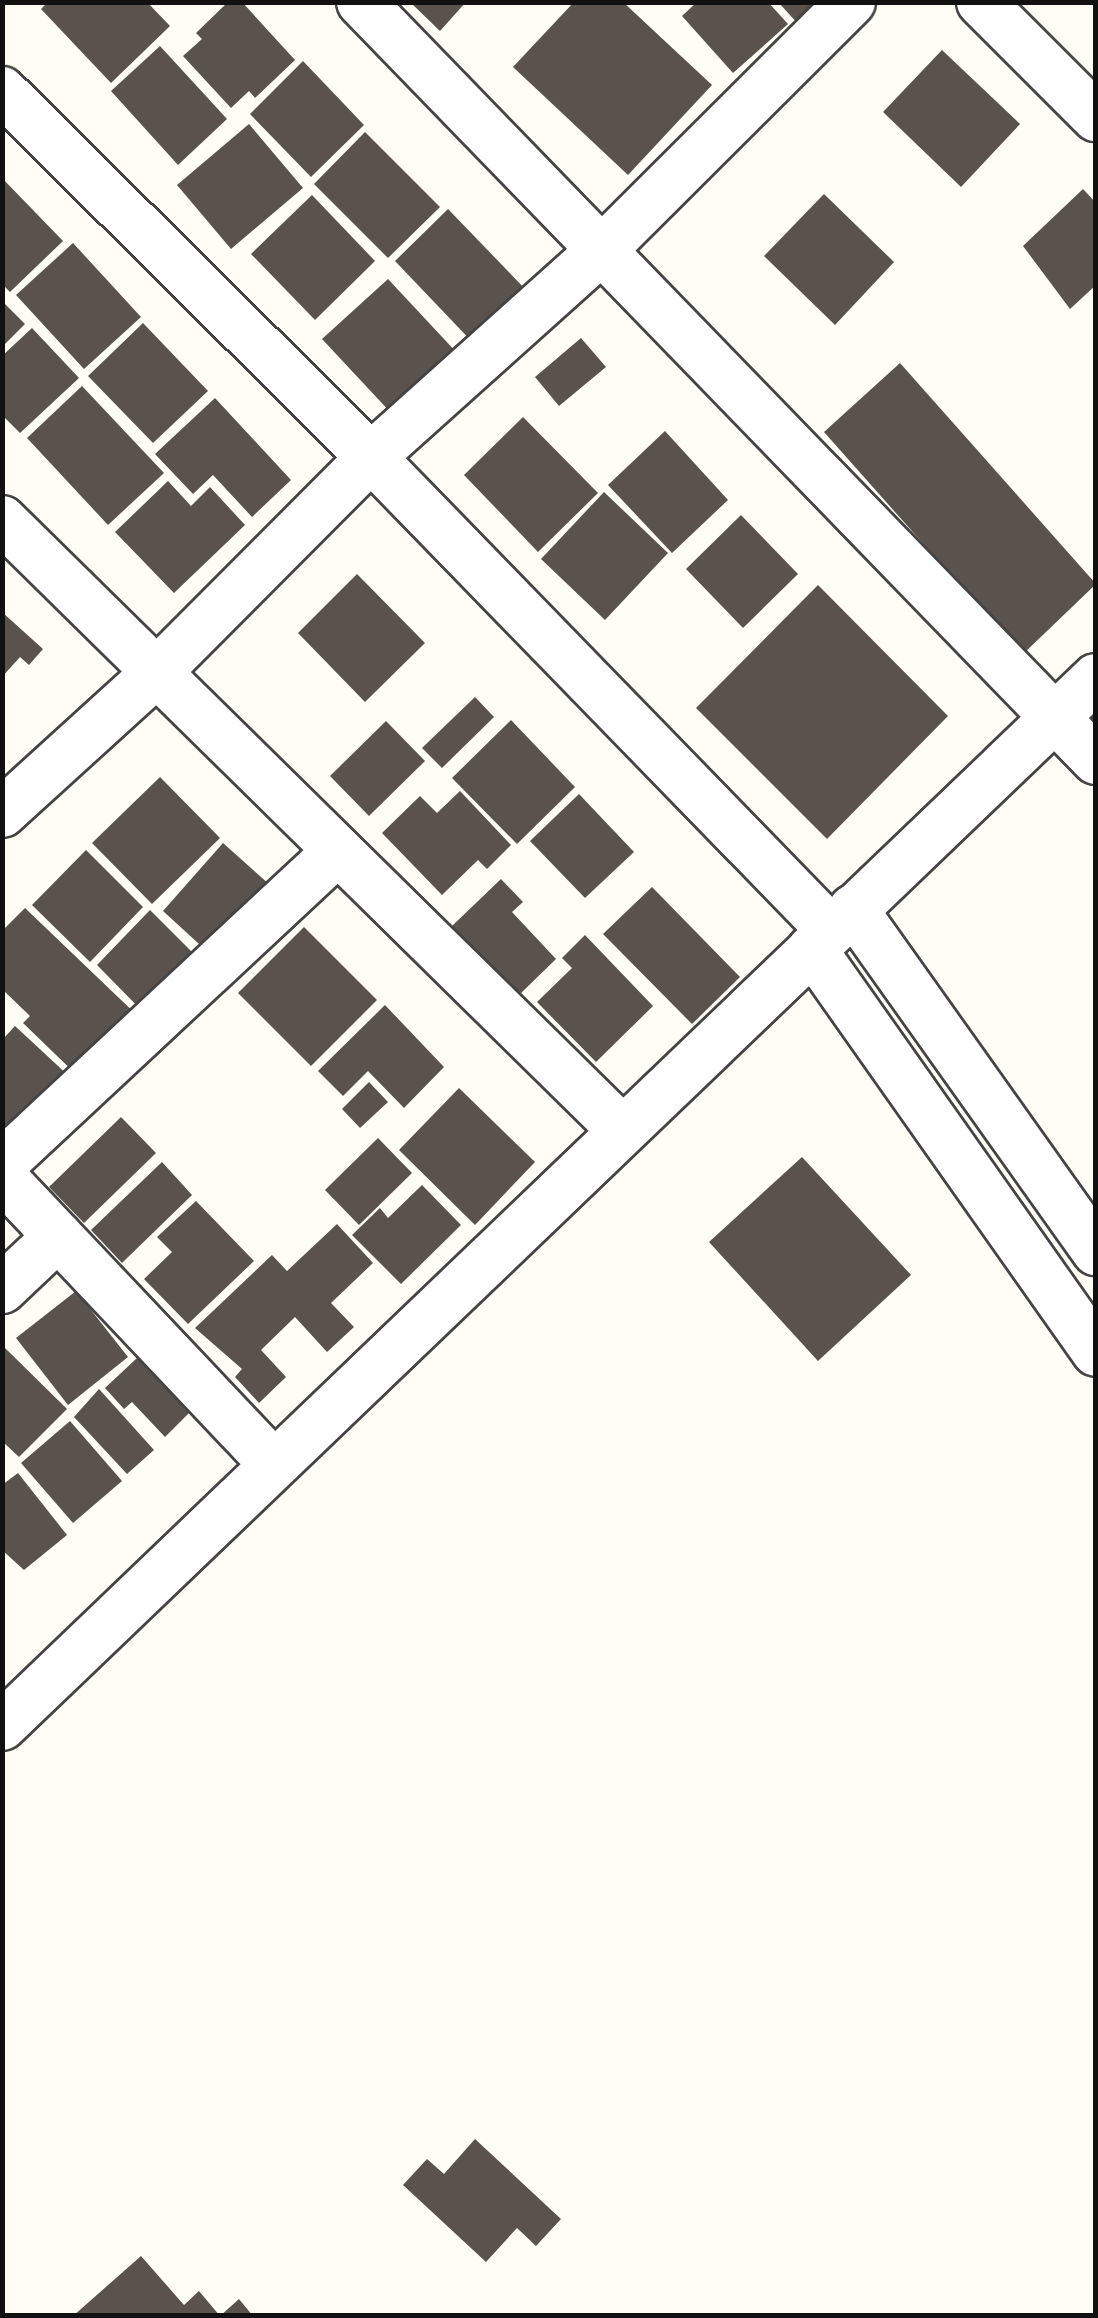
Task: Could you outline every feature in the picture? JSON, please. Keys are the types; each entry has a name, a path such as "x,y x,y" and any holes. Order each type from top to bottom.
{"street":[{"path":"361,2 1096,760"},
{"path":"2,813 157,672 371,458 604,249 851,2"},
{"path":"981,2 1096,116"},
{"path":"2,91 371,458 832,929 1096,1252"},
{"path":"2,520 622,1130"},
{"path":"2,1726 1096,678"},
{"path":"2,1164 338,852"},
{"path":"832,929 1096,1352"},
{"path":"2,1177 272,1464"},
{"path":"2,1290 58,1236"}],"building":[{"path":"48,2 147,2 170,26 111,83 41,9"},
{"path":"228,2 242,2 295,60 255,98 249,91 231,108 183,56 202,39 196,33"},
{"path":"410,2 466,2 440,31"},
{"path":"574,2 623,2 712,85 628,175 513,67"},
{"path":"697,2 768,2 788,24 733,73 682,16"},
{"path":"778,2 825,2 800,26"},
{"path":"160,46 227,119 178,165 111,91"},
{"path":"942,50 1020,124 961,187 883,112"},
{"path":"303,61 364,125 311,177 250,114"},
{"path":"249,124 303,188 231,249 177,185"},
{"path":"365,132 440,207 388,258 314,184"},
{"path":"2,178 63,241 10,292 2,284"},
{"path":"1083,189 1096,203 1096,285 1070,309 1023,246"},
{"path":"824,194 894,262 835,325 764,256"},
{"path":"312,195 375,261 315,320 251,254"},
{"path":"448,209 532,296 478,348 395,261"},
{"path":"73,243 141,317 84,369 16,295"},
{"path":"388,279 458,354 393,415 322,339"},
{"path":"2,301 25,324 2,347"},
{"path":"143,323 208,391 153,443 88,376"},
{"path":"32,328 79,378 20,433 2,415 2,356"},
{"path":"581,338 606,367 559,406 535,377"},
{"path":"900,363 1096,584 1022,655 824,432"},
{"path":"82,386 164,473 108,525 27,438"},
{"path":"215,398 291,480 252,517 213,475 193,494 155,454"},
{"path":"523,417 598,493 538,552 464,475"},
{"path":"665,431 728,500 672,553 608,485"},
{"path":"168,481 191,506 210,487 245,525 174,593 115,532"},
{"path":"604,492 668,553 605,620 541,559"},
{"path":"741,515 798,574 743,628 686,569"},
{"path":"357,574 425,643 365,702 298,633"},
{"path":"818,585 948,716 827,839 696,708"},
{"path":"2,612 43,649 29,665 20,657 2,677"},
{"path":"475,697 494,717 442,768 422,748"},
{"path":"511,720 575,787 517,844 452,778"},
{"path":"386,721 425,761 369,816 330,776"},
{"path":"160,777 220,838 152,904 92,843"},
{"path":"460,791 511,845 487,869 478,860 442,895 382,833 420,796 437,813"},
{"path":"579,794 634,852 585,898 530,841"},
{"path":"223,843 270,885 210,954 163,911"},
{"path":"86,850 143,907 90,962 32,905"},
{"path":"501,879 523,902 512,912 556,959 519,995 452,926"},
{"path":"652,887 740,977 692,1024 603,934"},
{"path":"25,908 142,1020 84,1082 23,1023 30,1016 2,989 2,931"},
{"path":"150,910 206,966 152,1021 97,965"},
{"path":"304,927 377,1000 311,1066 238,993"},
{"path":"585,935 653,1006 596,1062 537,1002 572,968 562,958"},
{"path":"385,1005 444,1067 404,1108 368,1071 343,1096 318,1071"},
{"path":"15,1026 71,1078 13,1139 2,1129 2,1040"},
{"path":"369,1082 388,1102 360,1128 342,1109"},
{"path":"459,1088 535,1162 475,1225 399,1150"},
{"path":"121,1117 156,1153 84,1223 49,1187"},
{"path":"378,1138 412,1173 359,1225 325,1190"},
{"path":"802,1157 911,1275 818,1361 709,1242"},
{"path":"162,1162 192,1195 122,1263 91,1230"},
{"path":"422,1185 461,1225 401,1284 352,1235 380,1208 388,1218"},
{"path":"196,1201 254,1261 188,1324 144,1279 172,1252 157,1237"},
{"path":"337,1224 373,1263 331,1303 354,1327 327,1352 295,1317 261,1350 286,1377 259,1403 235,1377 242,1369 195,1328 272,1255 287,1271"},
{"path":"76,1291 128,1357 68,1405 16,1338"},
{"path":"2,1345 67,1409 19,1457 2,1441"},
{"path":"137,1358 189,1413 165,1437 132,1402 124,1409 105,1388"},
{"path":"99,1389 154,1450 127,1474 74,1417"},
{"path":"70,1421 122,1481 73,1523 21,1463"},
{"path":"18,1473 67,1535 24,1570 2,1550 2,1485"},
{"path":"475,2139 561,2219 536,2246 517,2228 486,2262 403,2185 427,2159 444,2174"},
{"path":"141,2256 184,2305 199,2291 220,2316 73,2316"},
{"path":"239,2299 253,2316 220,2316"}]}
